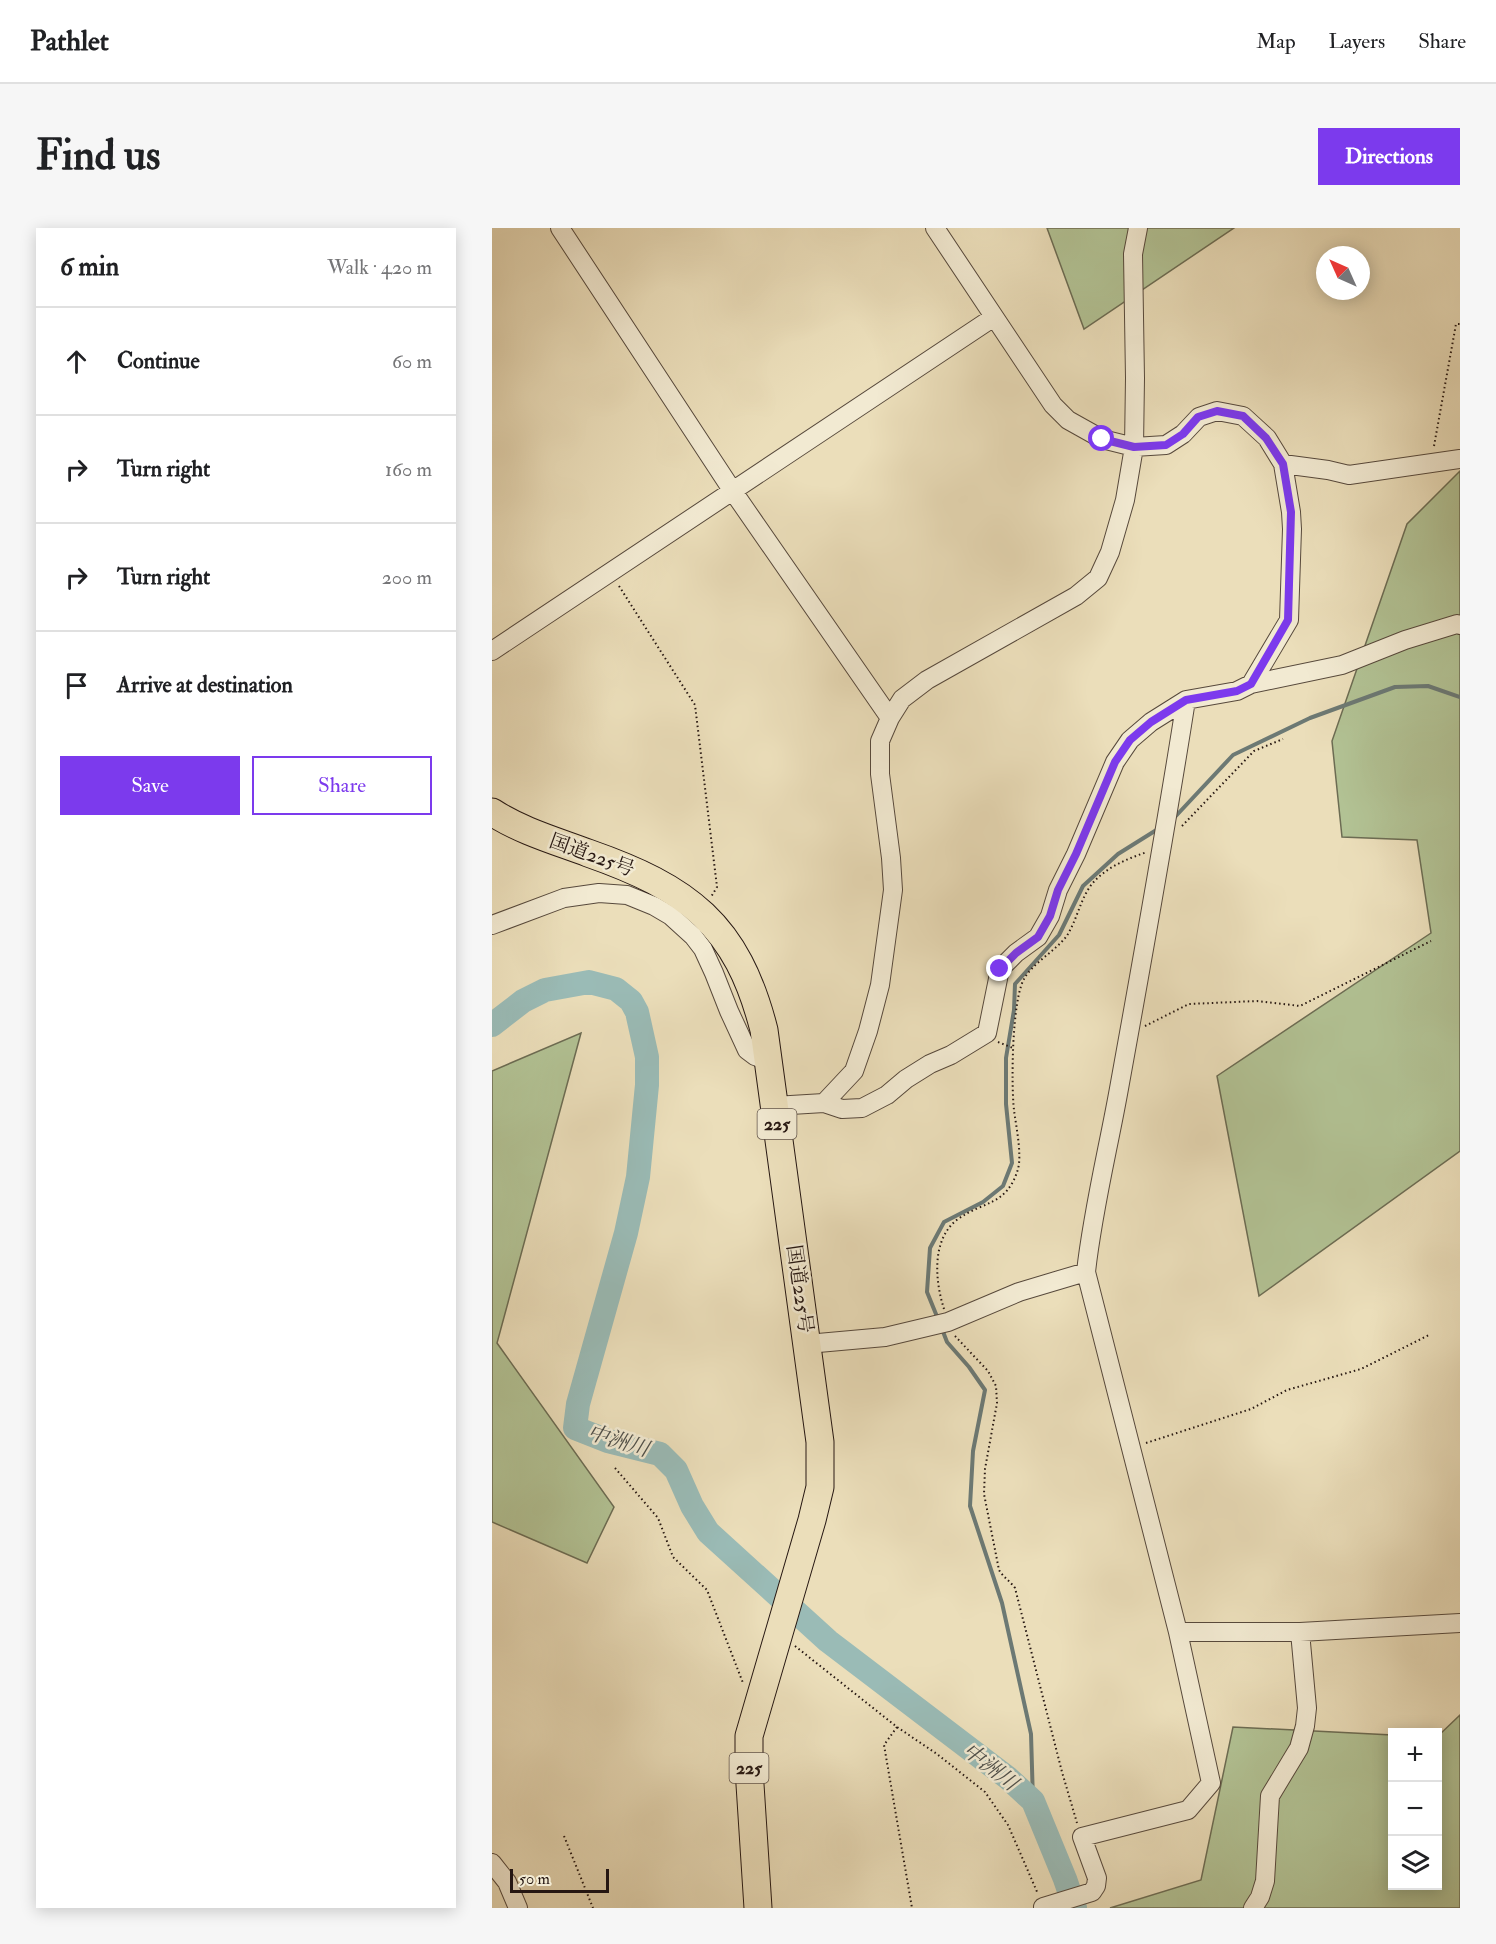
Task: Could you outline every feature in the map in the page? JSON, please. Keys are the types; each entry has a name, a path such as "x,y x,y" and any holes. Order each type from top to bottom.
{"highway":[{"name":"国道225号","path":"492,812 543,837 627,866 679,894 702,912 732,950 750,983 764,1030 820,1442 820,1487 795,1582 754,1712 749,1736 758,1908"}],"street":[{"path":"561,228 732,490 890,718"},
{"path":"935,228 1053,405 1068,420 1102,439 1134,447 1166,445 1183,434 1198,417 1217,411 1243,416 1266,438 1283,464 1292,521 1288,620 1251,684"},
{"path":"824,1103 854,1071 868,1031 880,985 893,890 890,847 880,774 880,741 890,718 902,699 927,680 1076,596 1098,578 1110,552 1125,500 1134,447 1133,254 1138,228"},
{"path":"492,651 994,317"},
{"path":"1283,464 1349,475 1460,459"},
{"path":"774,1106 824,1103 842,1109 862,1108 887,1095 906,1079 930,1064 951,1055 987,1033 1000,969 1016,953 1038,937 1050,916 1058,890 1081,844 1115,762 1130,740 1151,722 1186,700 1237,691 1251,684 1342,665 1405,640 1460,625"},
{"path":"1046,1906 1092,1892 1096,1886 1097,1878 1082,1837 1188,1810 1211,1783 1178,1632 1086,1272 1091,1225 1129,1034 1163,846 1186,700"},
{"path":"492,924 564,898 599,893 627,895 654,906 685,928 698,943 714,973 747,1050 768,1061"},
{"path":"807,1344 885,1337 942,1324 1020,1292 1086,1272"},
{"path":"1178,1632 1300,1632 1460,1623"},
{"path":"1253,1908 1260,1897 1265,1881 1270,1796 1299,1748 1305,1726 1307,1708 1300,1632"},
{"path":"492,1863 507,1882 518,1908"}],"path":[{"path":"1431,464 1456,324 1460,324"},
{"path":"611,573 695,705 717,886 702,912"},
{"path":"1082,1837 1062,1772 1015,1588 999,1570 987,1512 984,1494 985,1469 997,1403 996,1386 988,1371 942,1324 937,1267 943,1238 949,1228 958,1219 995,1201 1011,1186 1019,1166 1012,1097 1013,1048 1018,995 1024,978 1065,937 1092,885 1107,871 1126,859 1163,846 1254,751 1283,739"},
{"path":"1129,1034 1189,1004 1257,1001 1300,1006 1431,940"},
{"path":"1132,1447 1251,1409 1287,1390 1361,1370 1429,1335"},
{"path":"615,1468 658,1518 673,1557 707,1590 754,1712"},
{"path":"779,1633 897,1727 937,1754 985,1792 1008,1825 1046,1906"},
{"path":"897,1727 884,1744 912,1908"},
{"path":"564,1836 593,1908"}],"green space":[{"path":"1047,228 1234,228 1084,329"},
{"path":"1460,471 1460,1151 1259,1296 1217,1076 1431,933 1417,840 1342,837 1332,741 1407,524"},
{"path":"581,1033 497,1343 614,1507 587,1563 492,1522 492,1071"},
{"path":"1460,1715 1460,1908 1110,1908 1201,1880 1233,1727 1388,1735 1388,1890 1442,1890 1442,1732"}],"waterway":[{"path":"1174,818 1233,755 1310,718 1395,687 1428,686 1460,697"},
{"path":"938,1319 927,1292 930,1248 944,1222 983,1202 1003,1186 1012,1163 1006,1104 1006,1058 1014,1010 1015,984 1059,935 1083,886 1118,854 1158,829"},
{"name":"中洲川","path":"492,1025 523,1001 545,990 589,982 616,989 631,1001 637,1012 647,1057 647,1085 638,1177 626,1233 578,1404 575,1428 608,1441 660,1454 676,1470 692,1506 708,1532 828,1641 1008,1778 1033,1801 1075,1908"},
{"path":"942,1329 947,1342 985,1390 973,1451 970,1506 1002,1603 1031,1734 1033,1801"}],"route":[{"path":"1000,969 1016,953 1038,937 1050,916 1058,890 1115,762 1130,740 1151,722 1186,700 1237,691 1251,684 1288,620 1291,512 1283,464 1266,438 1243,416 1217,411 1198,417 1183,434 1166,445 1134,447 1102,439"}]}
